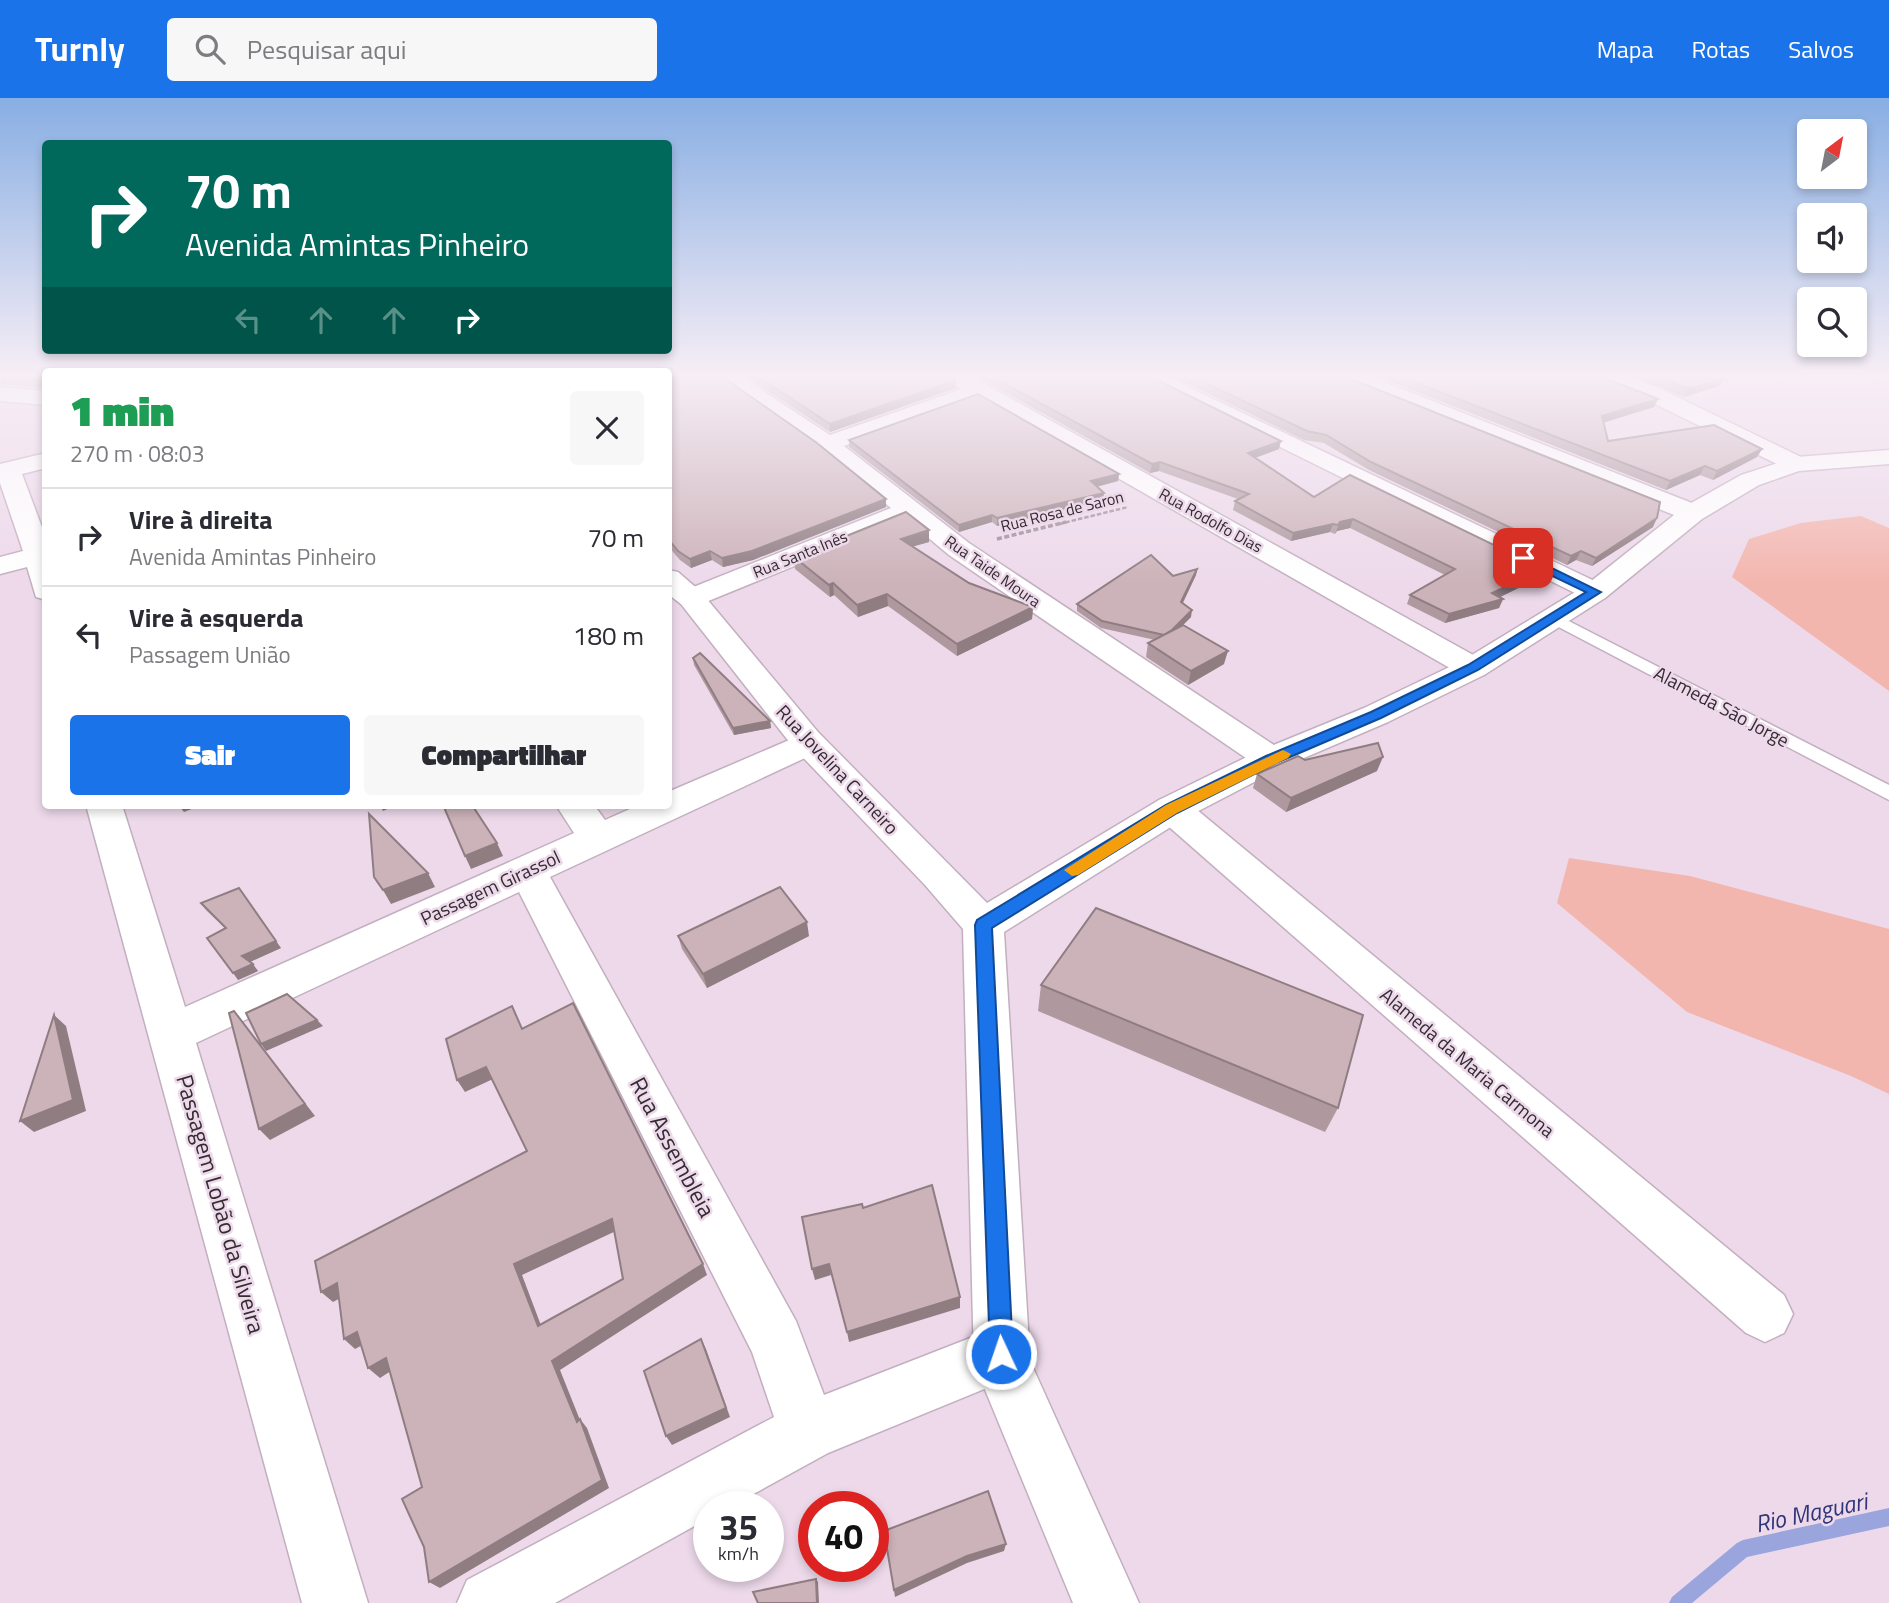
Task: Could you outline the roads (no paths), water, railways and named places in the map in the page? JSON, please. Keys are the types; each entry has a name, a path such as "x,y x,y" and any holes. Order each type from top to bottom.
{"street":[{"name":"Rua Rodolfo Dias","path":"1075,443 1473,667"},
{"path":"1287,443 1595,592"},
{"path":"1518,443 1693,513"},
{"path":"1754,443 1796,464"},
{"name":"Rua Taide Moura","path":"827,444 959,549 1271,760"},
{"path":"1106,1603 1002,1363 984,925 1172,809 1473,667 1595,592 1693,513 1750,480 1796,464 1889,457"},
{"path":"42,461 4,471 39,545 42,565"},
{"name":"Rua Santa Inês","path":"680,588 909,510"},
{"path":"0,566 39,545"},
{"name":"Rua Jovelina Carneiro","path":"680,588 808,743 939,875 984,925"},
{"name":"Passagem Girassol","path":"672,804 808,743"},
{"name":"Passagem Lobão da Silveira","path":"105,809 335,1603"},
{"path":"578,809 597,837"},
{"name":"Passagem Girassol","path":"172,1033 660,809"},
{"name":"Alameda da Maria Carmona","path":"1172,809 1765,1314"},
{"name":"Rua Assembleia","path":"527,870 776,1341 808,1431"},
{"path":"490,1603 808,1431 1001,1354"}],"lane":[{"name":"Alameda São Jorge","path":"1555,619 1889,793"}],"waterway":[{"name":"Rio Maguari","path":"1678,1603 1743,1549 1889,1517"}]}
